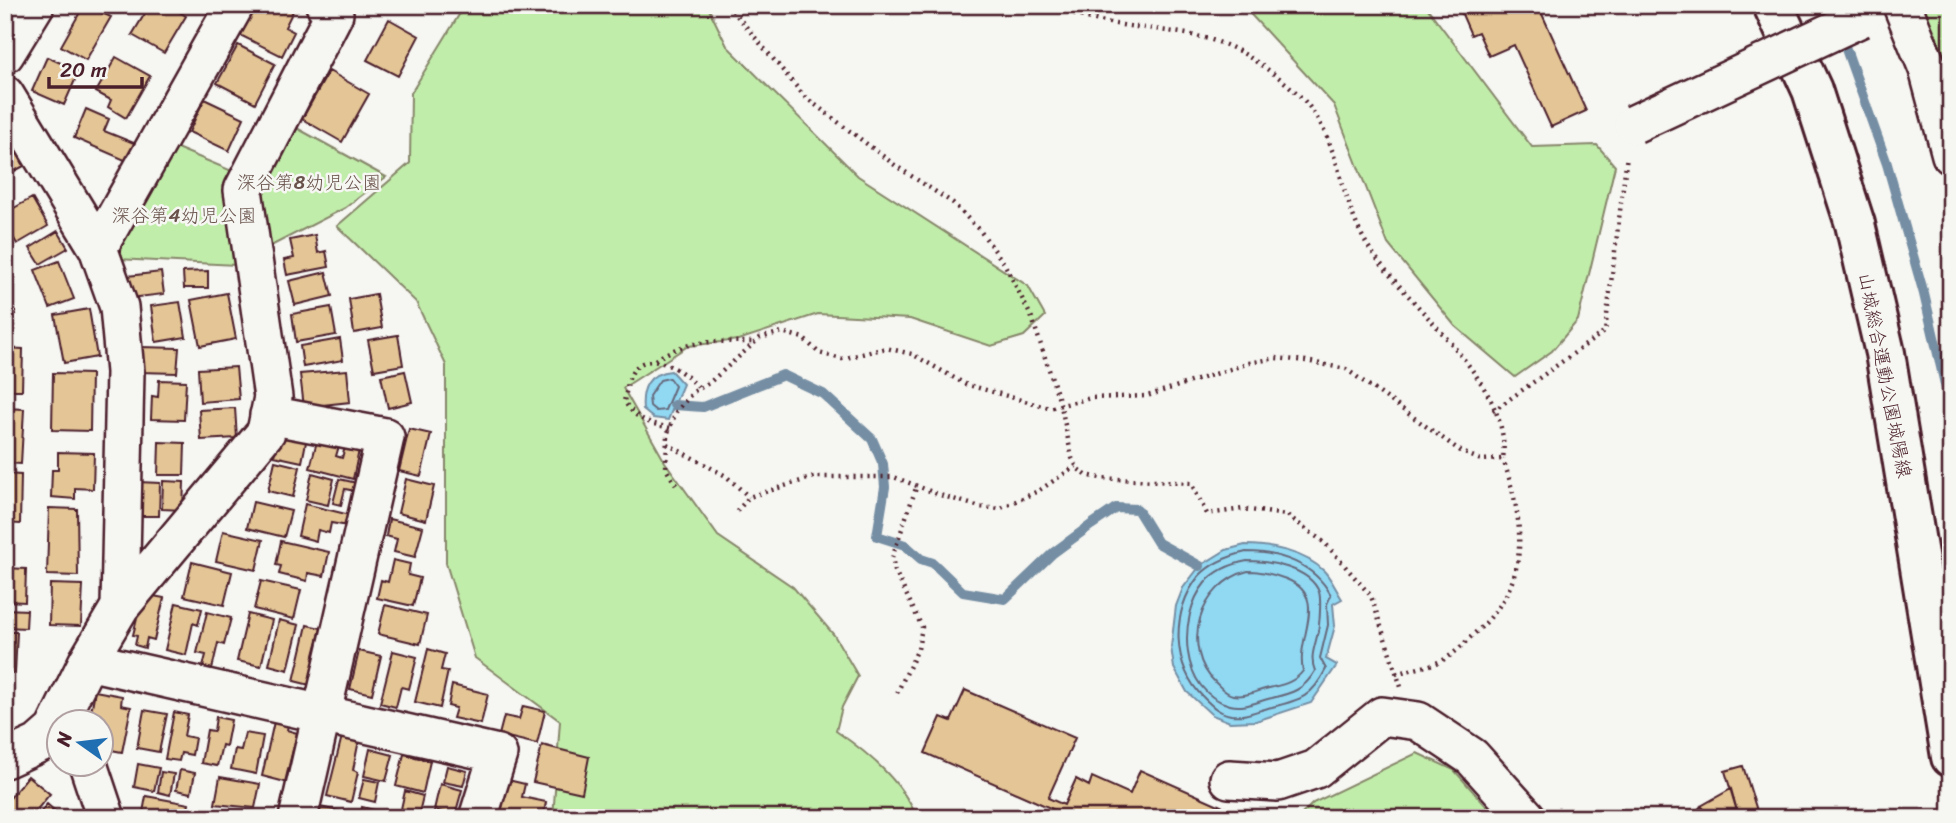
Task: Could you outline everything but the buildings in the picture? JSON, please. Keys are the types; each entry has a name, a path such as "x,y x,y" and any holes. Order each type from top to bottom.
{"main road":[{"name":"山城総合運動公園城陽線","path":"1773,5 1812,90 1855,224 1885,353 1943,664 1951,757"}],"street":[{"path":"5,54 34,5"},
{"path":"98,248 235,5"},
{"path":"67,708 88,661 120,607 266,432 272,397 243,190 334,14 325,5"},
{"path":"1902,5 1928,69 1951,155"},
{"path":"1634,124 1861,18"},
{"path":"5,94 98,248 119,307 125,372 120,607"},
{"path":"269,415 385,437 324,715 298,818"},
{"path":"88,661 498,754 478,818"},
{"path":"1229,779 1278,782 1316,769 1382,716 1418,721 1472,757 1527,818"},
{"path":"5,759 46,739"},
{"path":"93,778 106,818"}],"path":[{"path":"727,5 805,97 895,166 953,203 981,232 1004,263 1032,318 1061,406 1076,466 1086,475 1100,478 1191,483 1207,514 1243,509 1287,515 1325,543 1371,596 1412,720"},
{"path":"1054,5 1081,19 1184,34 1217,42 1244,54 1282,80 1311,109 1327,136 1342,188 1363,238 1386,274 1459,353 1485,388 1502,435 1503,459 1516,499 1521,552 1511,587 1497,613 1444,659 1396,674"},
{"path":"1493,411 1605,331 1623,174 1634,124"},
{"path":"676,485 666,469 667,444 670,428 685,399 755,342 782,332 803,338 819,353 842,359 887,348 912,354 965,384 1049,408 1091,398 1147,396 1249,363 1276,358 1306,361 1346,369 1462,452 1481,460 1503,459"},
{"path":"670,428 636,418 624,401 630,376 641,366 674,348 696,342 755,342"},
{"path":"654,360 668,364 690,378 699,388"},
{"path":"667,444 726,476 749,497"},
{"path":"737,511 749,497 814,477 894,477 916,488 980,507 999,509 1038,491 1076,466"},
{"path":"897,693 918,649 922,627 895,571 892,558 916,488"}],"green space":[{"path":"465,5 707,5 727,46 858,176 1028,286 1045,316 1024,336 991,346 910,319 818,314 738,340 688,346 623,388 665,462 718,536 793,587 834,635 858,676 842,707 836,731 883,769 903,792 917,818 553,818 560,721 475,658 446,563 446,365 416,302 337,226 410,163 411,93"},
{"path":"1242,5 1425,5 1532,147 1597,145 1615,166 1578,320 1552,351 1515,377 1455,326 1388,244 1334,105"},
{"path":"1919,5 1951,5 1951,84"},
{"name":"深谷第8幼児公園","path":"293,126 386,177 345,208 269,247 261,210 263,183"},
{"name":"深谷第4幼児公園","path":"172,146 232,171 225,191 236,265 117,259 113,251"},
{"path":"1417,753 1454,770 1497,818 1298,818 1313,803"}],"water":[{"path":"671,371 683,384 668,420 653,418 643,410 645,389 652,378"},
{"path":"1245,545 1265,546 1297,554 1316,564 1327,574 1342,599 1333,604 1335,626 1326,659 1337,665 1311,703 1256,721 1230,722 1212,715 1187,692 1174,668 1171,647 1176,606 1183,588 1200,566 1226,550"}],"waterway":[{"path":"1841,35 1887,164 1924,294 1951,410"},
{"path":"674,405 703,407 783,375 823,394 872,439 883,464 885,487 877,536 905,545 921,559 933,563 963,592 1005,599 1053,553 1116,508 1137,509 1158,543 1200,566"}]}
